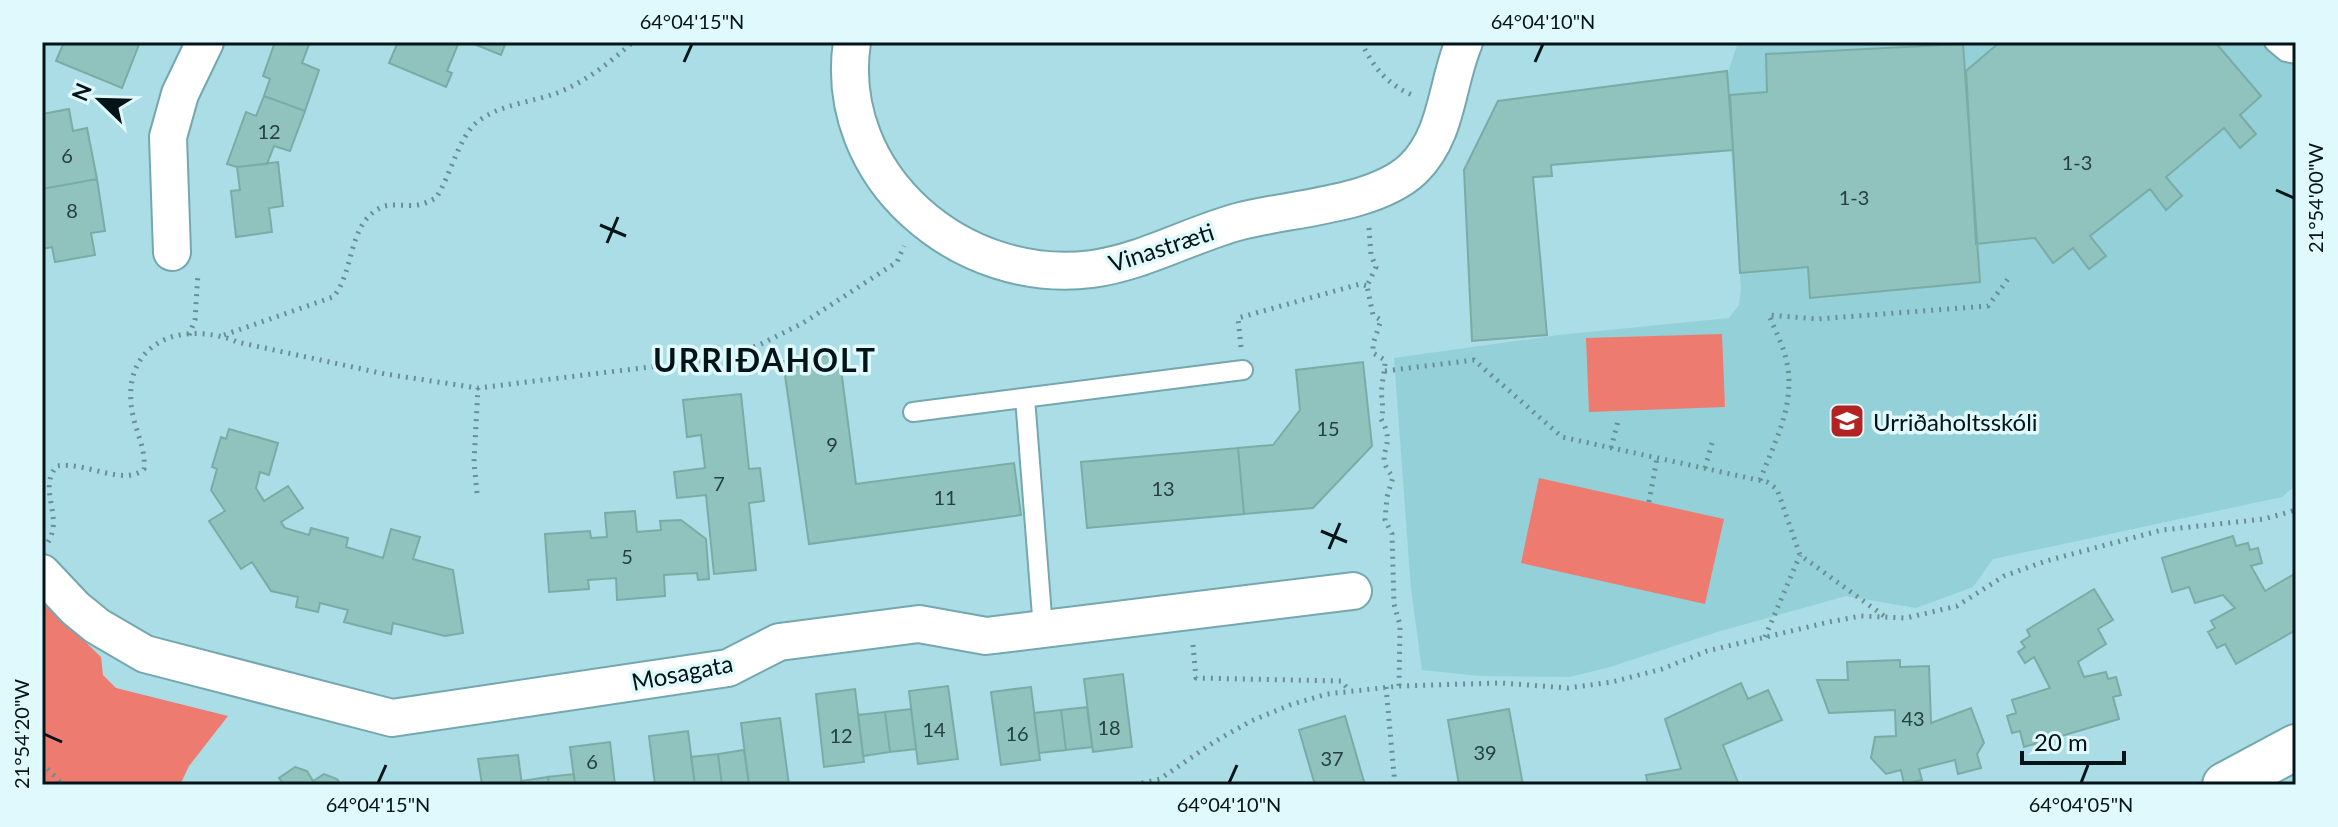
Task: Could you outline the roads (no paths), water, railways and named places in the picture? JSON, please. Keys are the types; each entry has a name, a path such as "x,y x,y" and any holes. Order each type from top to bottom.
{"street":[{"path":"172,252 168,137 180,94 205,42"},
{"name":"Vinastræti","path":"852,42 851,85 856,116 879,170 896,194 916,215 968,250 1028,268 1060,271 1122,263 1239,222 1366,195 1400,180 1425,155 1435,138 1464,42"},
{"name":"Mosagata","path":"42,573 97,626 145,654 392,718 728,668 779,642 919,624 986,636 1353,591"},
{"path":"2225,785 2296,747"}],"lane":[{"path":"2274,42 2286,52 2296,54"},
{"path":"913,412 1243,370"},
{"path":"1025,398 1043,629"}],"place":[{"name":"Urriðaholtsskóli","path":"1847,421"}],"district":[{"name":"URRIÐAHOLT","path":"765,359"}]}
